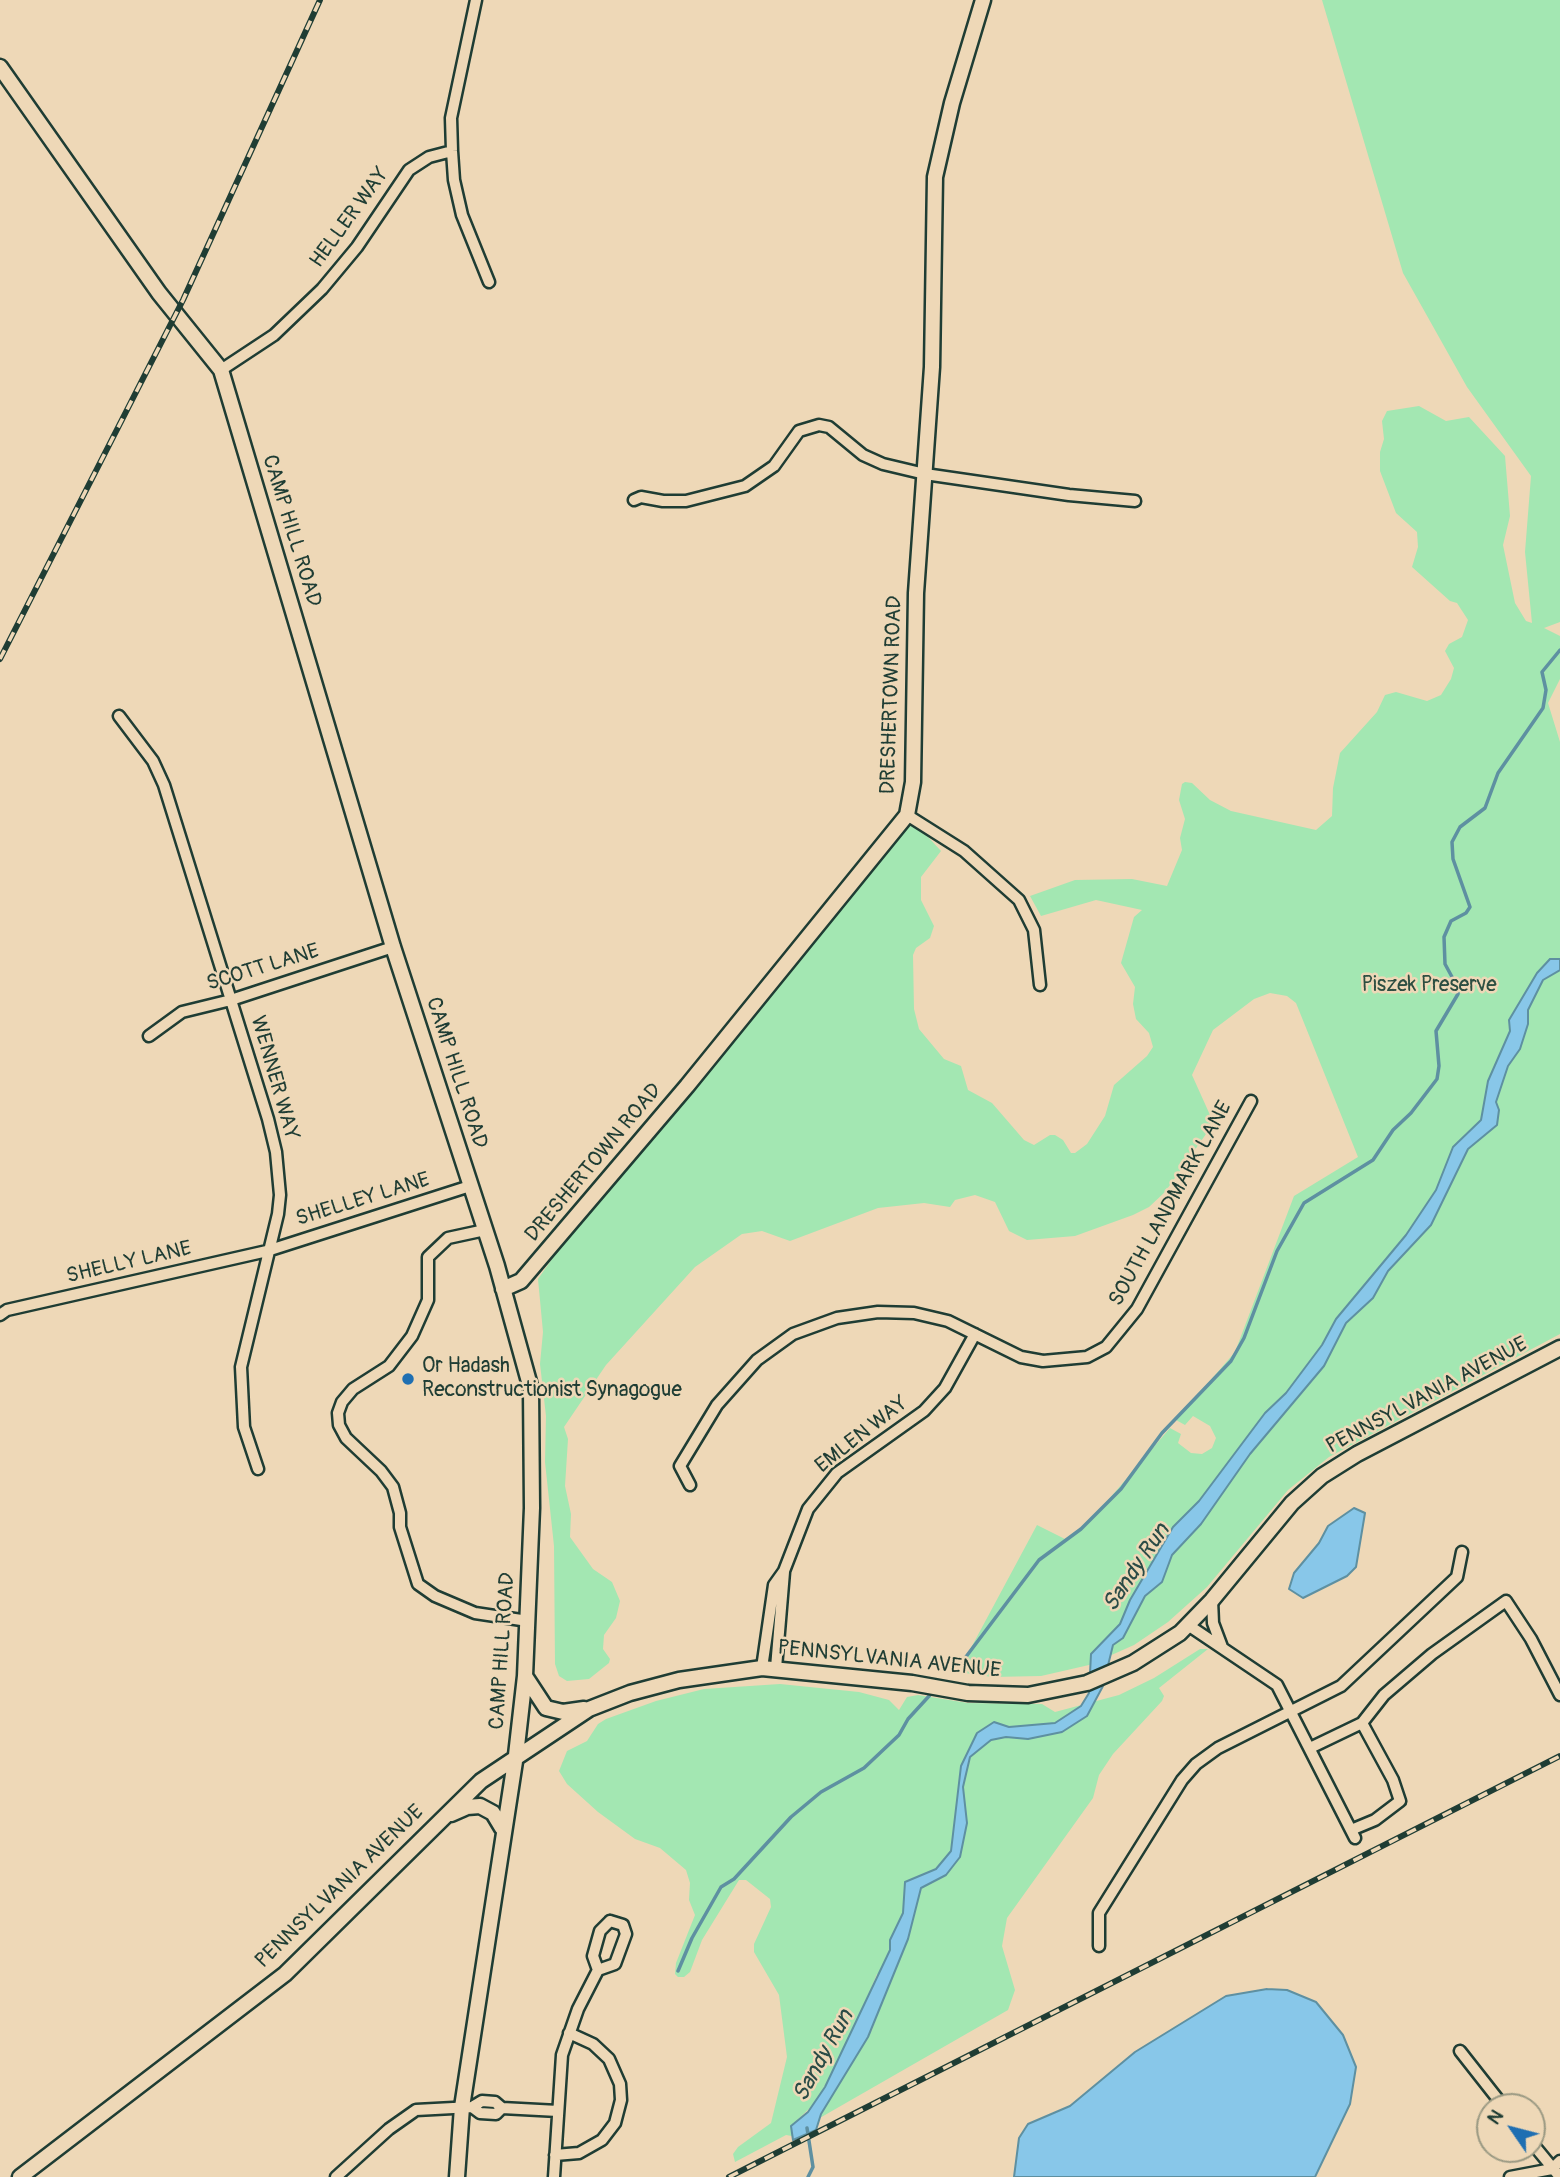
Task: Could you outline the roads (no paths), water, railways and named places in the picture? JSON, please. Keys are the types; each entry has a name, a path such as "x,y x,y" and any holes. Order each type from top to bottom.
{"street":[{"path":"476,0 451,118 452,151 462,215 489,282"},
{"name":"DRESHERTOWN ROAD","path":"503,1289 521,1281 687,1086 907,815 913,782 916,593 932,367 935,177 952,103 983,0"},
{"name":"CAMP HILL ROAD","path":"0,67 159,293 221,370 393,947 503,1289 533,1406 525,1676 516,1755 502,1828 457,2177"},
{"name":"HELLER WAY","path":"221,370 274,335 322,289 357,247 409,170 429,157 452,151"},
{"path":"634,500 641,497 685,501 745,486 766,473 793,437 808,426 829,428 871,460 925,474 1069,495 1135,501"},
{"name":"WENNER WAY","path":"119,716 153,761 164,785 276,1152 280,1195 241,1367 244,1427 258,1469"},
{"path":"907,815 964,851 1019,900 1034,930 1040,985"},
{"name":"SCOTT LANE","path":"149,1036 182,1012 231,1000 393,947"},
{"name":"SOUTH LANDMARK LANE","path":"690,1485 680,1466 717,1405 757,1360 793,1334 836,1318 878,1312 914,1312 948,1321 1020,1357 1043,1361 1087,1357 1106,1347 1137,1309 1251,1101"},
{"name":"SHELLEY LANE","path":"267,1251 470,1186"},
{"path":"485,1230 448,1238 428,1257 428,1300 412,1336 389,1366 353,1389 342,1402 338,1413 339,1426 346,1438 381,1471 393,1487 400,1513 400,1527 418,1584 435,1596 475,1613 528,1621"},
{"name":"SHELLY LANE","path":"0,1315 7,1310 267,1251"},
{"path":"511,1316 521,1281"},
{"name":"EMLEN WAY","path":"769,1668 784,1571 808,1509 837,1473 931,1404 945,1388 975,1334"},
{"name":"PENNSYLVANIA AVENUE","path":"20,2177 285,1974 481,1781 516,1755 589,1709 631,1693 680,1680 769,1668 912,1683 968,1693 1028,1695 1087,1683 1150,1654 1188,1625 1292,1503 1322,1476 1357,1454 1560,1348"},
{"path":"1099,1946 1099,1913 1182,1780 1196,1764 1218,1748 1341,1686 1359,1672 1457,1577 1462,1552"},
{"path":"1212,1600 1213,1623 1222,1648"},
{"path":"1310,1748 1362,1723 1384,1695 1432,1654 1506,1601 1531,1639 1560,1696"},
{"path":"1188,1625 1278,1685 1353,1834 1400,1801 1393,1780 1362,1723"},
{"path":"525,1676 546,1708 563,1712 589,1709"},
{"path":"440,1819 467,1807 480,1806 493,1813 502,1828"},
{"path":"554,2177 562,2054 598,1970 593,1956 600,1931 610,1921 619,1923 626,1934 622,1949 615,1964 598,1970"},
{"path":"555,2155 579,2153 602,2140 615,2123 621,2100 620,2084 609,2059 593,2044 569,2033"},
{"path":"1460,2051 1493,2093"},
{"path":"336,2177 389,2129 416,2110 467,2107 482,2101 495,2102 502,2108 558,2111"},
{"path":"1510,2177 1557,2169"}],"water":[{"path":"1550,959 1560,959 1560,970 1543,980 1528,1010 1528,1024 1520,1049 1508,1066 1496,1102 1499,1110 1497,1125 1468,1149 1431,1225 1388,1271 1373,1298 1346,1323 1324,1366 1250,1454 1201,1524 1172,1555 1162,1582 1145,1596 1123,1638 1113,1645 1103,1686 1087,1716 1062,1732 1028,1739 1006,1737 991,1740 970,1757 963,1787 967,1823 960,1857 946,1875 921,1888 908,1939 868,2037 821,2114 816,2130 793,2140 791,2126 808,2112 825,2087 890,1950 890,1940 903,1913 905,1882 936,1869 951,1851 961,1766 977,1733 994,1722 1009,1727 1055,1723 1081,1706 1089,1693 1091,1654 1120,1624 1130,1600 1173,1527 1199,1501 1265,1413 1286,1393 1322,1345 1336,1319 1406,1235 1436,1190 1453,1147 1481,1120 1488,1081 1510,1031 1509,1020 1537,973"},
{"path":"1354,1508 1365,1513 1356,1567 1347,1576 1303,1598 1289,1589 1294,1573 1319,1543 1328,1526"},
{"path":"1267,1989 1287,1990 1316,2002 1343,2035 1356,2067 1350,2104 1315,2177 1014,2177 1019,2138 1028,2124 1070,2106 1135,2052 1226,1996"}],"waterway":[{"path":"956,1670 1039,1560 1081,1529 1121,1489 1162,1433 1231,1361 1244,1338 1277,1251 1304,1203 1373,1160 1393,1130 1411,1113 1437,1079 1439,1066 1436,1031 1458,994 1458,988 1445,964 1444,937 1451,921 1466,913 1470,907 1453,859 1452,842 1460,827 1485,808 1498,773 1543,708 1546,690 1542,672 1560,650"},
{"path":"678,1971 692,1938 721,1887 734,1879 791,1817 821,1792 864,1768 899,1735 908,1719 930,1695"},
{"name":"Sandy Run","path":"807,2128 813,2167 808,2177"}],"railway":[{"path":"0,659 183,300 320,0"},
{"path":"729,2177 1560,1756"}],"place":[{"name":"Or Hadash Reconstructionist Synagogue","path":"408,1379"}],"park label":[{"name":"Piszek Preserve","path":"1429,986"}]}
